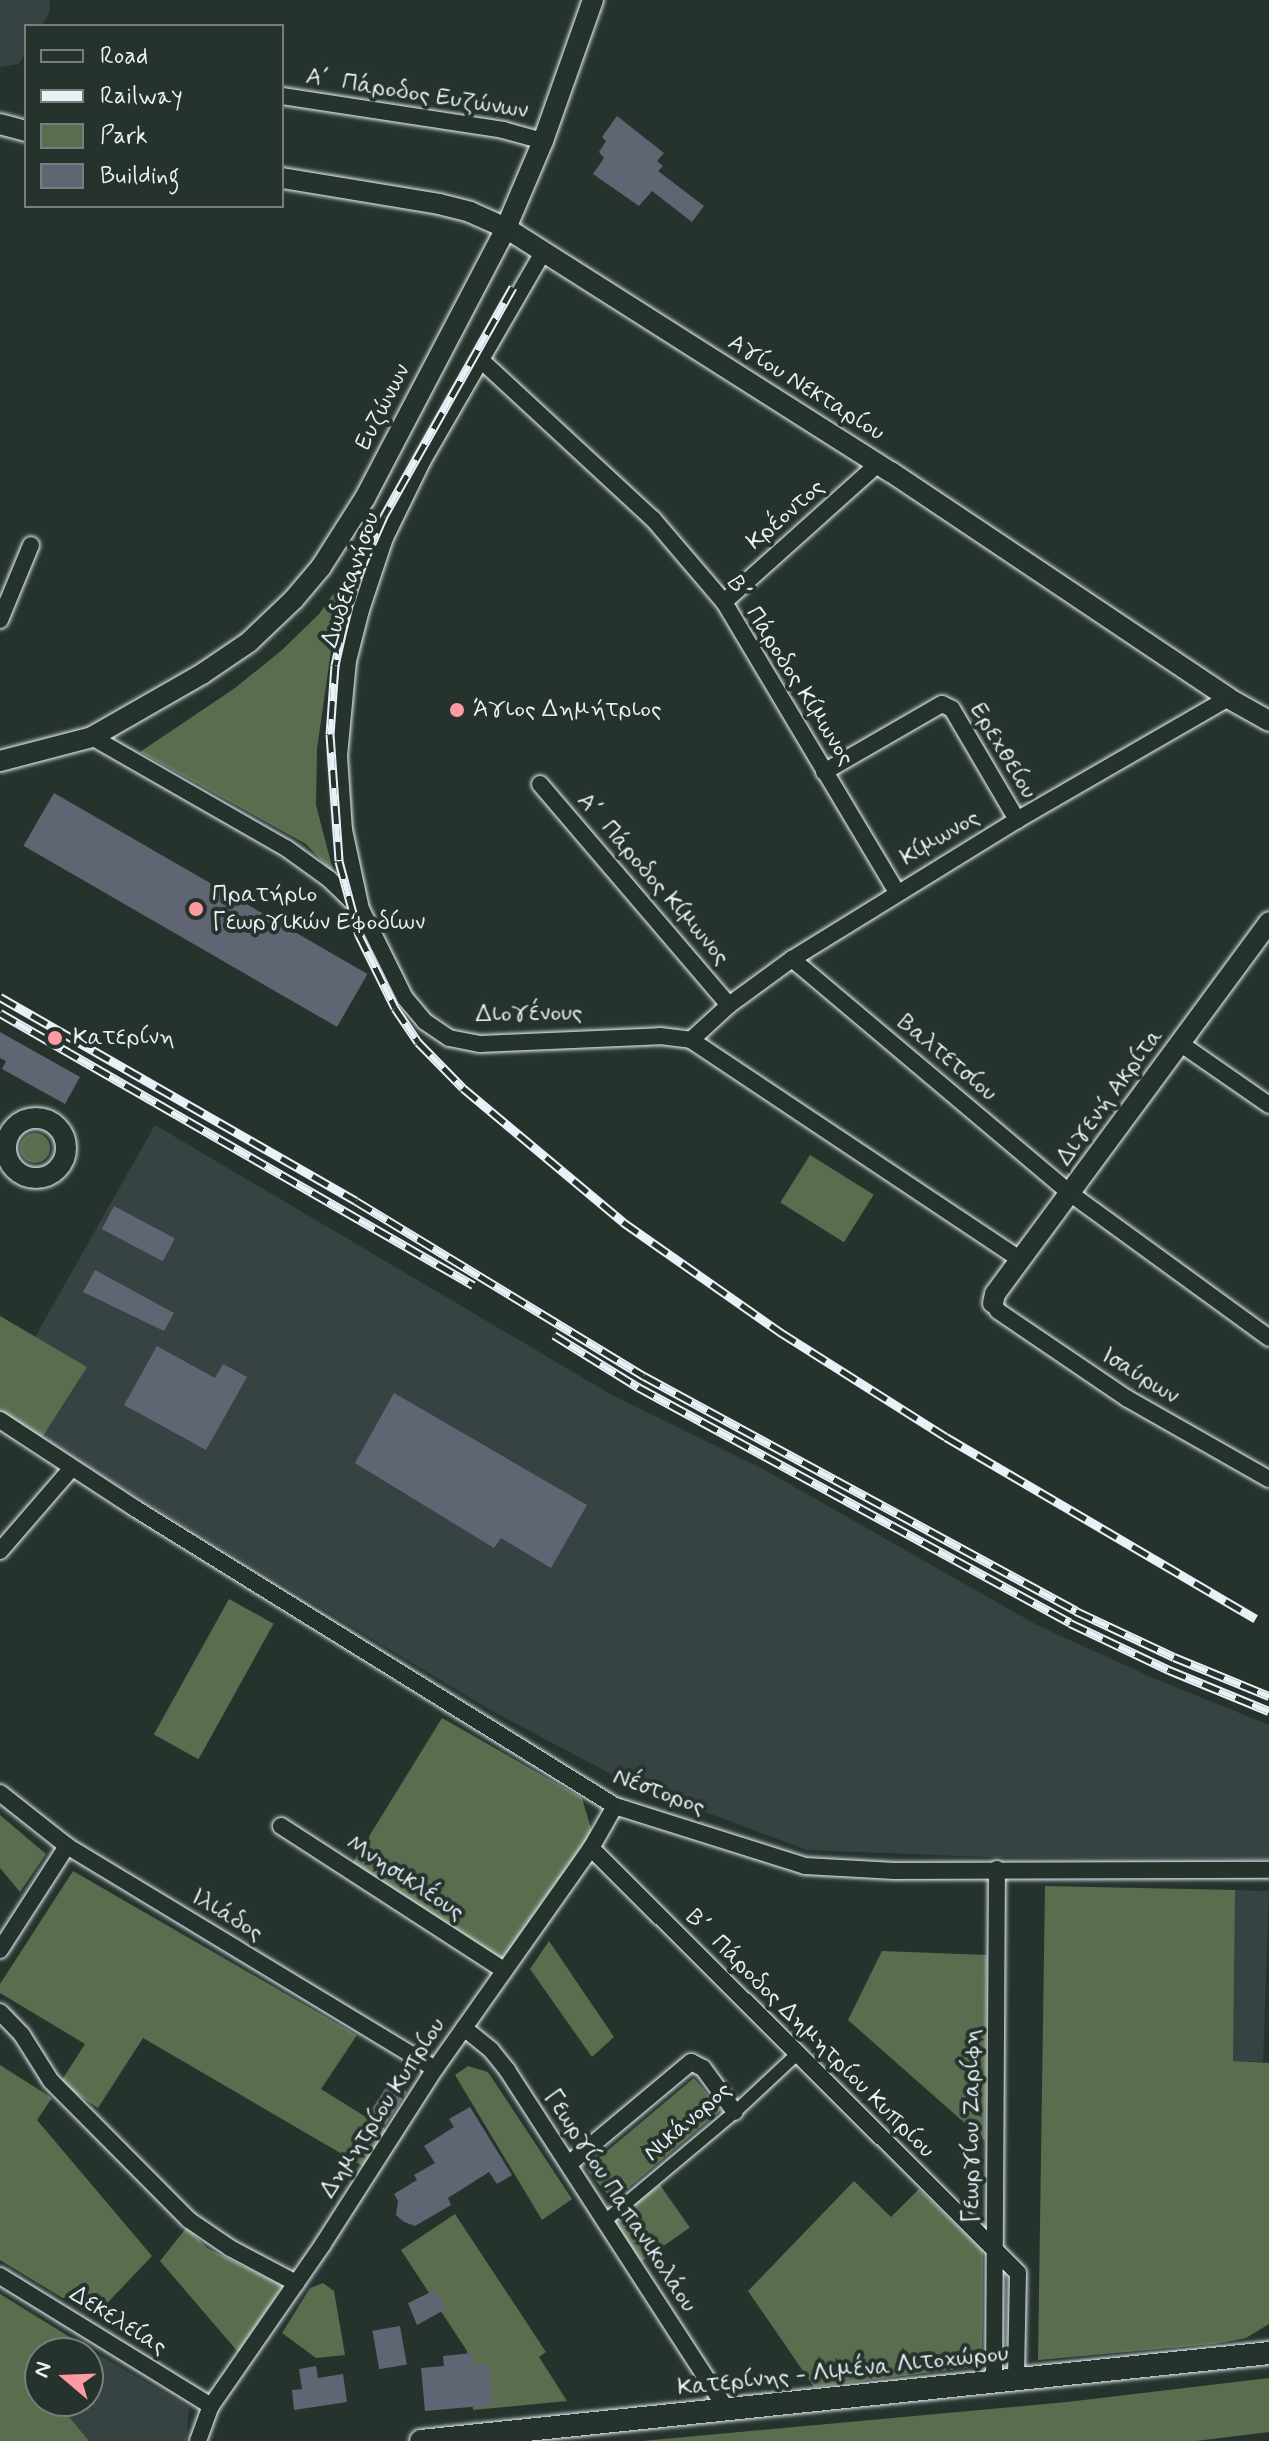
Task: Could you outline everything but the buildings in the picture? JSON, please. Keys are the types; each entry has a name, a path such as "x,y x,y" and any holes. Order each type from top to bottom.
{"main road":[{"name":"Κατερίνης - Λιμένα Λιτοχώρου","path":"421,2441 1269,2353"}],"street":[{"name":"Ευζώνων","path":"92,737 190,682 249,642 294,599 321,567 365,498 506,228 543,141 593,0"},
{"name":"Α΄ Πάροδος Ευζώνων","path":"284,96 503,130 543,141"},
{"path":"0,124 24,130"},
{"name":"Αγίου Νεκταρίου","path":"284,178 439,204 470,212 506,228 878,464 1228,698 1269,721"},
{"name":"Δωδεκανήσου","path":"362,911 344,830 339,756 348,661 361,610 385,538 423,460 543,252"},
{"name":"Β΄ Πάροδος Κίμωνος","path":"481,360 653,519 724,602 897,892"},
{"name":"Κρέοντος","path":"724,602 878,464"},
{"path":"0,620 31,545"},
{"name":"Κίμωνος","path":"691,1040 729,1005 792,959 897,892 1228,698"},
{"name":"Ερεχθείου","path":"824,772 942,704 952,709 1017,820"},
{"path":"0,761 92,737"},
{"name":"Διογένους","path":"92,737 286,848 329,879 362,911 405,998 424,1021 449,1038 480,1044 660,1036 691,1040 1021,1260"},
{"name":"Α΄ Πάροδος Κίμωνος","path":"540,784 729,1005"},
{"name":"Διγενή Ακρίτα","path":"993,1303 995,1294 1269,922"},
{"name":"Βαλτετσίου","path":"792,959 1071,1194 1269,1338"},
{"path":"1181,1044 1269,1105"},
{"path":"31,1118 51,1122 63,1134 65,1155 61,1165 43,1178 22,1175 5,1160 8,1127 31,1118"},
{"name":"Ισαύρων","path":"993,1303 998,1311 1128,1399 1269,1479"},
{"name":"Νέστορος","path":"0,1420 615,1806 805,1866 895,1871 1269,1870"},
{"path":"0,1551 72,1468"},
{"name":"Ιλιάδος","path":"0,1793 67,1846 435,2069"},
{"name":"Δημητρίου Κυπρίου","path":"198,2441 211,2406 296,2283 435,2069 591,1848 615,1806"},
{"name":"Μνησικλέους","path":"281,1826 504,1970"},
{"path":"0,1950 67,1846"},
{"name":"Β΄ Πάροδος Δημητρίου Κυπρίου","path":"591,1848 1018,2273 1005,2382"},
{"name":"Γεωργίου Ζαρίφη","path":"997,1869 996,2253 1005,2382"},
{"path":"0,2012 22,2035 51,2081 189,2220 230,2248 296,2283"},
{"name":"Γεωργίου Παπανικολάου","path":"464,2028 491,2050 507,2070 726,2408"},
{"name":"Νικάνορος","path":"605,2221 735,2112 797,2054"},
{"path":"569,2164 691,2062 703,2068 735,2112"},
{"name":"Δεκελείας","path":"0,2276 211,2406"}],"shaded area":[{"path":"0,0 50,0 49,13 42,24 24,24 24,55 19,64 0,67"},
{"path":"155,1125 612,1395 763,1469 1037,1625 1153,1678 1269,1725 1269,1859 989,1857 807,1850 628,1783 492,1711 41,1439 35,1337"},
{"path":"1235,1890 1269,1891 1263,2062 1229,2061"},
{"path":"104,2358 189,2407 186,2441 89,2441 69,2417 104,2417"}],"green space":[{"path":"364,551 333,637 317,749 316,805 334,874 306,844 140,752 235,688 282,650 319,614"},
{"path":"35,1133 46,1137 50,1148 46,1159 35,1163 24,1159 20,1148 24,1137"},
{"path":"810,1155 874,1195 844,1242 780,1202"},
{"path":"0,1316 87,1367 41,1439 0,1411"},
{"path":"229,1599 274,1624 198,1759 154,1735"},
{"path":"442,1718 582,1798 592,1832 503,1965 352,1864"},
{"path":"0,1815 46,1854 20,1892 0,1868"},
{"path":"73,1871 357,2035 321,2089 390,2132 366,2168 143,2038 98,2108 60,2083 85,2044 0,1993 0,1984"},
{"path":"1045,1886 1235,1890 1233,2061 1269,2063 1269,2324 1246,2338 1215,2344 1038,2360"},
{"path":"549,1941 614,2037 592,2057 530,1969"},
{"path":"882,1951 987,1955 985,2141 848,2020"},
{"path":"0,2065 52,2098 37,2120 152,2256 94,2317 0,2260"},
{"path":"468,2066 488,2072 572,2199 542,2220 455,2075"},
{"path":"694,2078 721,2110 613,2201 586,2169"},
{"path":"854,2181 891,2217 919,2189 983,2251 982,2366 814,2387 748,2291"},
{"path":"660,2185 690,2228 641,2261 612,2219"},
{"path":"455,2214 546,2352 539,2357 567,2401 473,2410 467,2351 401,2250"},
{"path":"187,2227 207,2248 283,2286 238,2352 160,2261"},
{"path":"323,2283 334,2291 345,2355 316,2358 282,2333 310,2288"},
{"path":"0,2294 70,2337 24,2337 24,2417 69,2417 89,2441 0,2441"},
{"path":"1269,2378 1269,2432 1196,2441 642,2441 1067,2402"}],"railway":[{"path":"513,287 384,516 352,589 335,665 330,734 339,861 359,935 395,1008 418,1042 463,1088 623,1222 780,1332 946,1437 1256,1619"},
{"path":"0,997 356,1201 644,1376 1076,1611 1174,1657 1269,1696"},
{"path":"0,1013 473,1285"},
{"path":"554,1335 638,1387 1070,1623 1169,1670 1269,1711"}],"place":[{"name":"Άγιος Δημήτριος","path":"457,710"},
{"name":"Πρατήριο Γεωργικών Εφοδίων","path":"196,909"},
{"name":"Κατερίνη","path":"55,1038"}]}
